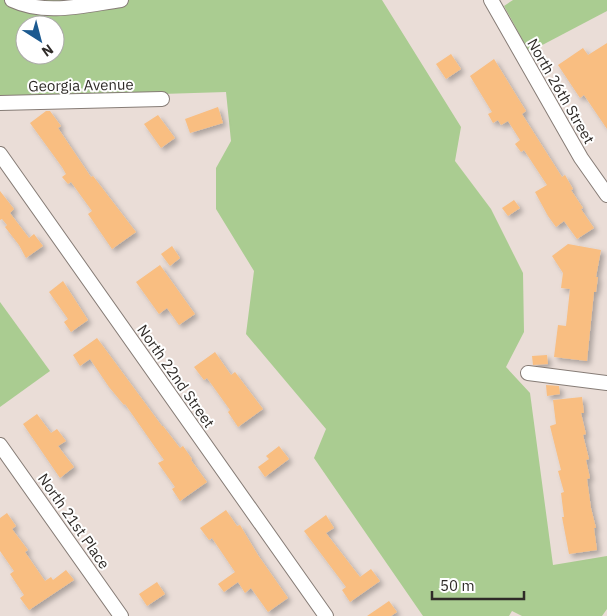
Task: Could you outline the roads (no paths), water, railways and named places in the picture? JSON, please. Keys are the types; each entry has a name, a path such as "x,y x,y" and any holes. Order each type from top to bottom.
{"street":[{"path":"12,0 32,7 53,10 121,0"},
{"name":"North 26th Street","path":"491,0 580,158 607,195"},
{"name":"Georgia Avenue","path":"0,103 162,99"},
{"name":"North 22nd Street","path":"0,154 326,616"},
{"path":"528,373 607,383"},
{"name":"North 21st Place","path":"0,445 121,616"}]}
